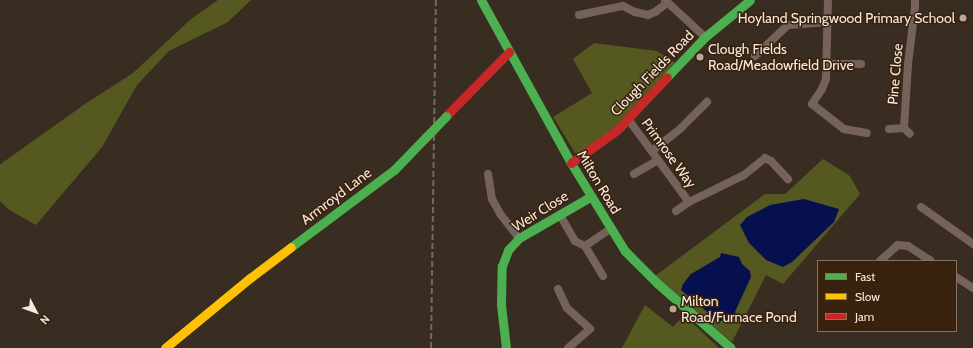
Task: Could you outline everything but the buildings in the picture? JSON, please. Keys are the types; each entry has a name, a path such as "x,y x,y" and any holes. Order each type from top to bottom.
{"street":[{"name":"Milton Road","path":"481,0 571,163 610,228 637,264 731,348"},
{"name":"Clough Fields Road","path":"571,163 616,131 705,37 737,9 750,0"},
{"path":"828,0 828,64 822,89 812,104 844,129 868,133"},
{"name":"Pine Close","path":"904,128 908,64 915,0"},
{"path":"579,15 623,6 635,12 648,15 655,12 666,2 705,37"},
{"path":"755,56 788,25 828,22"},
{"name":"Armroyd Lane","path":"166,348 250,278 394,170 510,52"},
{"path":"828,64 861,64"},
{"path":"652,151 681,128 707,102"},
{"name":"Primrose Way","path":"628,119 689,202"},
{"path":"889,129 904,128 910,134"},
{"name":"Primrose Way","path":"676,211 689,202 744,176 765,158 771,161 788,178"},
{"path":"634,174 658,160"},
{"path":"488,174 492,199 501,215 519,238"},
{"name":"Weir Close","path":"506,348 500,305 502,266 508,250 519,238 590,196"},
{"path":"922,207 973,244"},
{"path":"560,215 575,241 585,246 604,276"},
{"path":"585,246 610,228"},
{"path":"881,260 898,245 908,246 929,260"},
{"path":"957,278 973,288"},
{"path":"558,290 567,308 590,329 568,348"}],"green space":[{"path":"218,0 251,0 228,22 169,51 137,85 102,147 36,225 8,209 0,201 0,165 2,163 85,104 133,73 191,19"},
{"path":"594,43 657,51 680,66 624,131 580,161 553,117 592,93 573,59"},
{"path":"823,159 850,176 860,194 783,284 766,275 732,342 655,276 765,194 785,194"},
{"path":"645,305 673,327 684,315 719,348 622,348"}],"shaded area":[{"path":"804,199 839,209 834,222 792,262 783,267 766,260 749,243 740,225 747,217 770,205"},
{"path":"721,253 739,257 742,264 750,271 751,277 734,314 719,322 681,290 683,284 691,274 720,257"}],"railway":[{"path":"431,348 436,0"}],"traffic: fast":[{"path":"481,0 571,163 625,251 657,283 731,348"},
{"path":"667,77 705,37 750,0"},
{"path":"426,137 446,116"},
{"path":"291,247 394,170 426,137"},
{"path":"506,348 501,305 502,266 508,250 519,238 590,197"}],"traffic: slow":[{"path":"165,348 250,278 291,247"}],"traffic: jam":[{"path":"446,116 509,52"},
{"path":"571,163 616,131 667,77"}],"place":[{"name":"Hoyland Springwood Primary School","path":"963,18"},
{"name":"Clough Fields Road/Meadowfield Drive","path":"700,57"},
{"name":"Milton Road/Furnace Pond","path":"673,309"}]}
